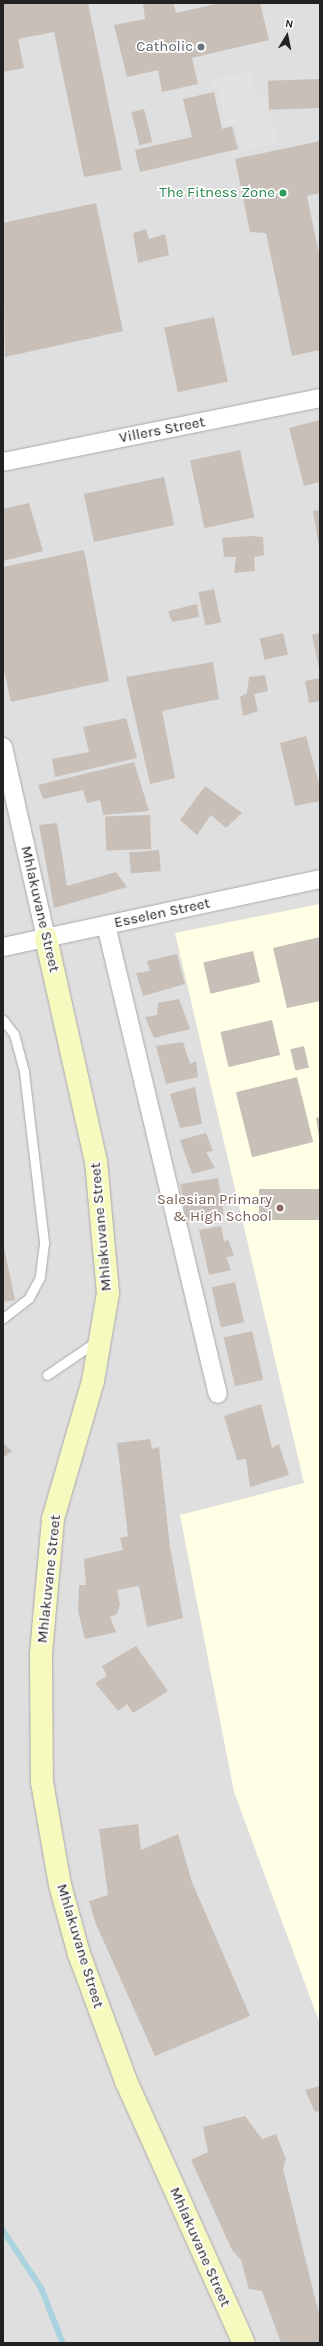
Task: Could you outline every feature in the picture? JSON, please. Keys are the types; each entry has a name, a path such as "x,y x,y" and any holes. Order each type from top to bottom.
{"street":[{"name":"Villers Street","path":"3,462 320,398"},
{"name":"Mhlakuvane Street","path":"3,747 96,1161 108,1293 93,1381 54,1519 41,1654 42,1782 60,1885 79,1954 126,2081 244,2343"},
{"name":"Esselen Street","path":"3,947 320,879"},
{"path":"106,925 218,1394"}],"lane":[{"path":"3,1020 14,1034 24,1072 44,1243 40,1277 29,1298 3,1318"},
{"path":"47,1375 100,1340"}],"shaded area":[{"path":"3,3 320,3 320,2343 3,2343"},
{"path":"251,71 257,98 267,96 277,143 241,151 236,126 225,125 218,88 211,89 209,80"},
{"name":"Salesian Primary & High School","path":"320,904 320,2024 234,1792 180,1515 304,1483 175,933"}],"building":[{"path":"88,3 122,170 84,177 54,32 18,39 24,68 3,72 3,4"},
{"path":"143,3 173,3 176,13 220,3 260,3 269,40 192,58 198,84 162,92 158,70 127,77 114,25 145,19"},
{"path":"319,79 320,108 269,110 268,81"},
{"path":"214,92 222,129 232,126 238,149 140,172 135,150 192,137 183,99"},
{"path":"144,109 152,142 140,145 131,112"},
{"path":"320,141 320,193 307,196 320,259 320,350 292,356 266,233 250,232 235,159"},
{"path":"96,203 123,331 5,357 3,223"},
{"path":"146,229 149,239 165,234 169,255 138,263 133,233"},
{"path":"214,317 228,382 178,392 164,328"},
{"path":"320,420 320,482 304,486 289,428"},
{"path":"240,450 254,517 204,528 190,461"},
{"path":"164,477 174,525 94,542 84,494"},
{"path":"29,503 43,551 3,561 3,509"},
{"path":"320,510 320,547 319,547 313,511"},
{"path":"252,536 263,537 264,555 254,557 255,571 234,573 236,557 224,557 222,538"},
{"path":"84,550 109,681 11,702 3,666 3,567"},
{"path":"214,589 221,622 205,626 198,592"},
{"path":"197,604 199,617 172,622 168,611"},
{"path":"283,633 288,654 265,660 260,638"},
{"path":"320,633 320,668 319,668 312,635"},
{"path":"213,662 219,699 162,711 175,778 150,784 126,677"},
{"path":"265,675 268,691 254,694 258,711 243,716 240,697 247,693 249,677"},
{"path":"320,678 320,701 309,703 305,681"},
{"path":"126,718 137,758 55,777 52,759 89,752 83,727"},
{"path":"306,736 320,787 320,801 295,806 280,743"},
{"path":"134,762 149,811 103,815 100,800 87,803 83,790 43,799 38,785"},
{"path":"205,786 242,813 226,828 211,815 197,835 180,820"},
{"path":"150,815 151,849 106,851 105,817"},
{"path":"57,823 67,886 116,872 127,887 54,908 39,825"},
{"path":"159,850 161,871 131,874 129,853"},
{"path":"320,937 320,1001 287,1008 273,948"},
{"path":"253,951 260,982 211,994 203,962"},
{"path":"177,954 185,984 143,996 136,973 150,971 147,961"},
{"path":"179,999 190,1029 154,1038 145,1017 157,1015 158,1003"},
{"path":"272,1020 280,1055 228,1067 220,1032"},
{"path":"183,1042 190,1064 196,1061 198,1077 166,1084 156,1046"},
{"path":"304,1046 309,1067 295,1071 290,1049"},
{"path":"297,1077 313,1142 252,1157 236,1092"},
{"path":"195,1087 202,1124 180,1128 170,1094"},
{"path":"320,1117 320,1135 319,1136 316,1118"},
{"path":"206,1133 213,1151 206,1152 215,1168 192,1174 180,1140"},
{"path":"218,1178 224,1215 186,1220 180,1184"},
{"path":"259,1189 320,1189 320,1220 259,1220"},
{"path":"221,1226 224,1242 228,1239 234,1256 226,1257 231,1270 209,1275 199,1230"},
{"path":"3,1243 15,1300 3,1302"},
{"path":"235,1282 244,1322 221,1327 212,1287"},
{"path":"252,1331 263,1380 235,1386 224,1338"},
{"path":"261,1404 272,1448 279,1444 289,1475 250,1487 246,1459 237,1460 224,1416"},
{"path":"150,1439 152,1449 159,1447 170,1547 183,1618 147,1627 139,1586 117,1590 120,1605 117,1614 110,1617 116,1632 85,1639 78,1611 79,1585 86,1585 84,1559 123,1550 120,1538 128,1536 117,1443"},
{"path":"3,1443 12,1451 3,1458"},
{"path":"136,1646 168,1691 133,1713 127,1704 118,1711 95,1683 107,1676 102,1666"},
{"path":"138,1824 141,1850 178,1834 192,1882 250,2016 155,2056 96,1924 89,1901 108,1895 99,1829"},
{"path":"320,2086 320,2111 315,2112 305,2090"},
{"path":"245,2116 262,2139 276,2134 286,2159 283,2169 320,2318 320,2341 314,2343 281,2343 262,2291 249,2289 241,2260 232,2250 191,2160 208,2152 203,2127"}],"waterway":[{"path":"3,2230 42,2289 63,2343"}],"place":[{"name":"Catholic","path":"201,47"},
{"name":"The Fitness Zone","path":"283,193"},
{"name":"Salesian Primary & High School","path":"280,1208"}]}
